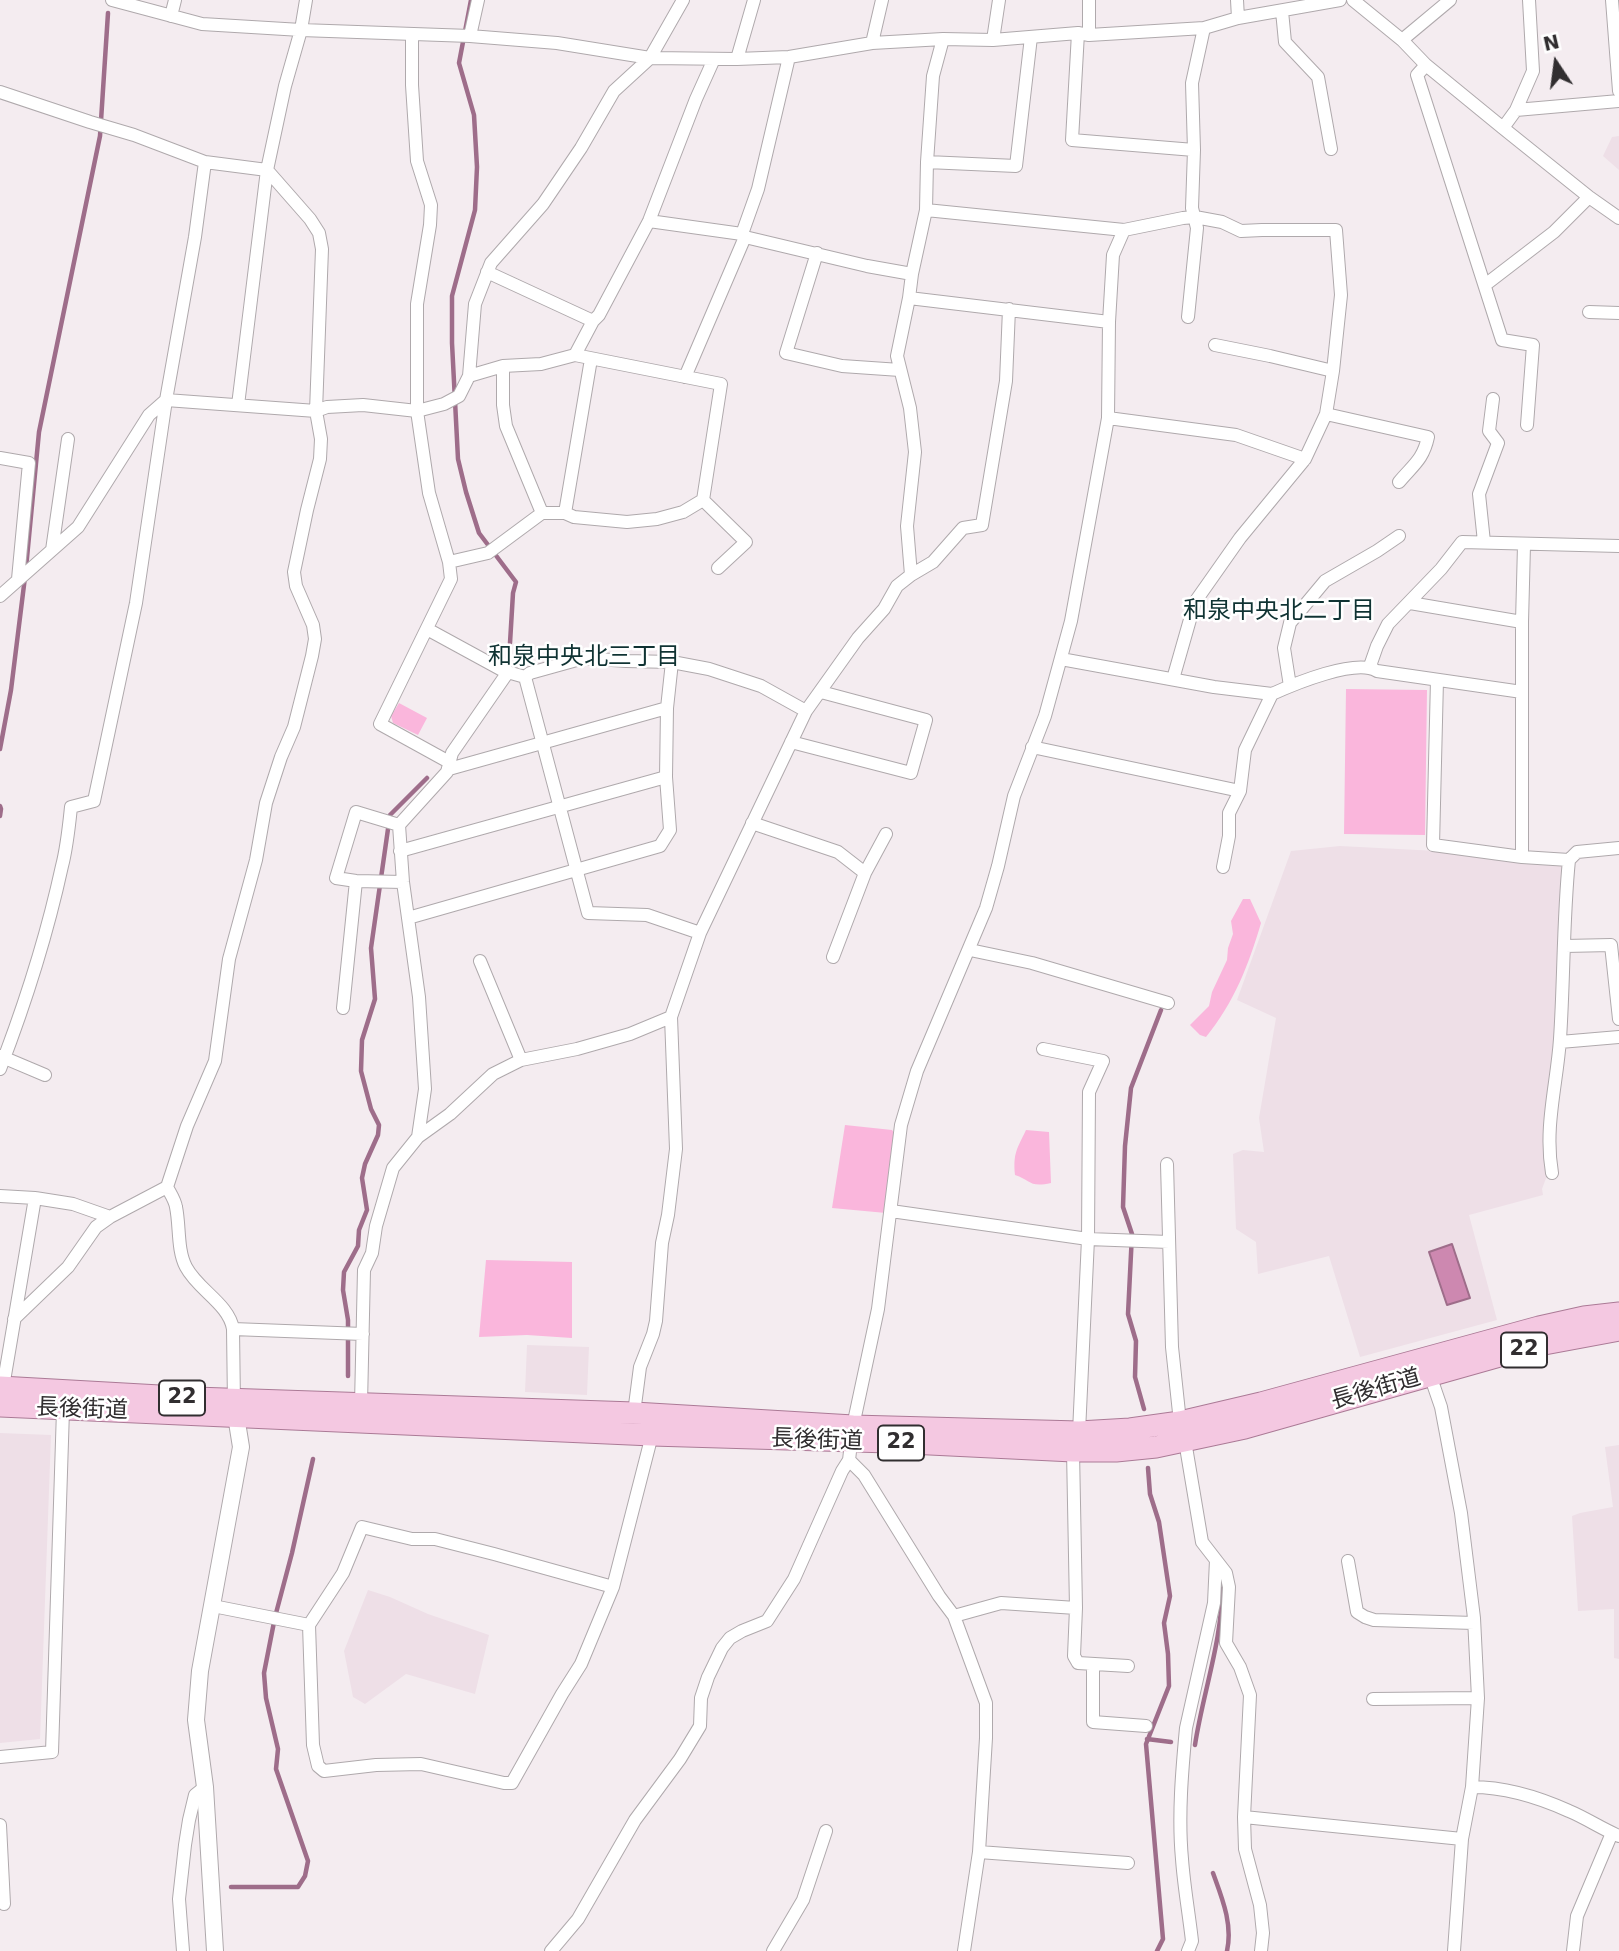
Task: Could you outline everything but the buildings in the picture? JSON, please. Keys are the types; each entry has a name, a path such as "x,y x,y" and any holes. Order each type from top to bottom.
{"main road":[{"name":"長後街道","path":"1183,1432 1261,1402 1421,1357 1539,1327 1619,1313"},
{"name":"長後街道","path":"1,1393 195,1398 234,1407 652,1435 851,1443 1076,1441 1130,1429 1183,1432 1245,1428 1539,1345 1619,1330"},
{"name":"長後街道","path":"1,1393 64,1410 361,1404 635,1413 851,1443"}],"street":[{"path":"116,0 202,24 470,36 557,43 650,58 713,59 789,57 872,43 943,39 993,40 1203,28 1238,18 1340,0"},
{"path":"171,16 174,0"},
{"path":"238,405 267,170 285,86 302,30 306,0"},
{"path":"470,36 478,0"},
{"path":"0,596 78,527 149,415 166,400 316,411 327,407 363,405 417,411 444,404 459,396 469,376 475,304 491,262 543,204 581,148 614,91 650,58 683,0"},
{"path":"737,59 754,0"},
{"path":"872,43 882,0"},
{"path":"993,40 999,0"},
{"path":"1089,0 1072,140 1194,150"},
{"path":"1237,0 1238,18"},
{"path":"1353,0 1402,40 1426,65 1619,218"},
{"path":"1402,40 1450,0"},
{"path":"1503,128 1517,110 1533,71 1530,0"},
{"path":"1612,0 1619,90"},
{"path":"1282,11 1285,42 1318,77 1331,149"},
{"path":"1188,317 1197,228 1192,208 1192,83 1203,28"},
{"path":"412,34 412,85 418,161 431,205 417,304 417,411 429,493 449,562 451,579 380,724 448,763 542,743 667,708"},
{"path":"927,162 1016,166 1031,37"},
{"path":"911,575 907,526 915,452 911,408 897,356 926,210 933,76 943,39"},
{"path":"685,377 743,235 758,189 789,57"},
{"path":"575,355 649,221 713,59"},
{"path":"1426,65 1417,75 1502,340 1534,345 1527,425"},
{"path":"0,92 134,135 205,162 267,170 310,219 319,233 322,249 316,411 321,439 320,459 295,572 296,586 313,625 315,639 294,727 266,803 256,860 229,960 215,1061 187,1126 167,1187 96,1227 68,1267 14,1319"},
{"path":"1517,110 1619,101"},
{"path":"45,1075 1,1061 24,1001 49,917 63,864 72,807 94,801 135,603 205,162"},
{"path":"1485,285 1554,232 1590,197"},
{"path":"926,210 1124,230 1195,217 1222,222 1241,231 1336,230 1340,295 1333,371 1325,414 1305,459 1240,538 1195,602 1173,679"},
{"path":"649,221 743,235 867,266 912,274"},
{"path":"551,1951 578,1919 635,1820 680,1759 700,1726 701,1698 722,1648 730,1638 741,1631 767,1621 794,1579 851,1443 877,1309 901,1125 907,1101 917,1071 970,950 992,887 1014,796 1045,716 1071,621 1108,418 1113,255 1124,230"},
{"path":"817,253 786,353 842,366 900,370"},
{"path":"487,272 593,321"},
{"path":"909,298 1109,322"},
{"path":"635,1413 640,1367 656,1321 662,1243 676,1150 671,1017 700,933 806,711 858,638 884,609 897,586 933,562 963,528 982,525 1006,381 1009,309"},
{"path":"1589,312 1619,313"},
{"path":"1215,345 1333,371"},
{"path":"469,376 503,366 541,364 575,355 721,383 703,500"},
{"path":"565,513 591,359"},
{"path":"503,366 506,426 542,513"},
{"path":"1484,542 1479,494 1498,443 1489,431 1493,399"},
{"path":"1325,414 1428,437 1418,463 1399,482"},
{"path":"1108,418 1236,435 1305,459"},
{"path":"51,550 68,439"},
{"path":"0,458 29,463 18,579"},
{"path":"449,562 493,550 542,513 565,513 574,517 627,522 657,519 683,512 703,500"},
{"path":"703,500 746,542 718,568"},
{"path":"1290,686 1284,648 1290,623 1325,581 1399,536"},
{"path":"1370,666 1388,624 1410,603 1462,542 1619,546"},
{"path":"1522,857 1524,545"},
{"path":"1410,603 1522,622"},
{"path":"427,629 506,671 525,677"},
{"path":"525,677 530,673 584,658 672,662 709,669 761,686 806,711"},
{"path":"1061,659 1214,687 1264,693 1329,672 1370,666 1377,671 1522,692"},
{"path":"408,918 660,846 670,830 666,777 667,708 672,662"},
{"path":"391,823 448,763 506,671"},
{"path":"525,677 588,913 646,915 700,933"},
{"path":"1437,680 1433,845 1522,857 1569,860"},
{"path":"791,742 911,773 926,720 821,692"},
{"path":"1223,867 1229,836 1228,813 1264,693"},
{"path":"1032,747 1236,790"},
{"path":"400,851 666,777"},
{"path":"391,823 356,812 336,878 403,882"},
{"path":"752,822 838,852 865,873"},
{"path":"391,823 400,851 419,997 425,1088 418,1137"},
{"path":"833,957 865,873 886,834"},
{"path":"1552,1173 1548,1152 1550,1110 1560,1042 1569,860 1577,852 1619,849"},
{"path":"343,1008 356,881"},
{"path":"1565,946 1611,945 1619,1019"},
{"path":"970,950 1032,963 1168,1003"},
{"path":"480,961 521,1060"},
{"path":"361,1404 360,1334 364,1270 372,1253 376,1226 393,1168 418,1137 450,1114 493,1074 521,1060 577,1049 630,1034 671,1017"},
{"path":"1560,1042 1619,1037"},
{"path":"1043,1049 1103,1061 1089,1091 1088,1239 1076,1441 1074,1656 1078,1663 1128,1666"},
{"path":"1167,1164 1172,1347 1183,1432 1202,1542 1226,1573 1229,1587 1226,1643 1240,1667 1250,1695 1245,1849 1260,1905 1263,1933 1261,1951"},
{"path":"167,1187 176,1204 185,1266 231,1318 234,1407 241,1447 200,1671 196,1720 205,1787 215,1951"},
{"path":"0,1196 73,1204 110,1217"},
{"path":"1,1393 35,1198"},
{"path":"891,1211 1088,1239 1169,1242"},
{"path":"233,1329 360,1334"},
{"path":"1430,1375 1441,1406 1461,1513 1474,1623 1478,1698 1472,1787 1462,1839 1454,1951"},
{"path":"0,1757 52,1752 64,1410"},
{"path":"612,1587 435,1539 412,1539 362,1527 344,1573 309,1625 313,1745 318,1766 324,1771 376,1765 421,1764 512,1783 581,1664 612,1587 652,1435"},
{"path":"851,1443 863,1475 954,1616 986,1703 979,1852 964,1951"},
{"path":"1188,1951 1192,1941 1182,1858 1180,1809 1184,1742 1214,1603 1216,1560"},
{"path":"1348,1561 1357,1612 1365,1618 1474,1623"},
{"path":"954,1616 1002,1603 1076,1608"},
{"path":"213,1606 309,1625"},
{"path":"1093,1665 1093,1723 1146,1726"},
{"path":"1373,1699 1478,1698"},
{"path":"183,1951 179,1899 188,1820 195,1795 205,1787"},
{"path":"1472,1787 1493,1787 1529,1796 1569,1811 1615,1834 1577,1916 1573,1951"},
{"path":"1244,1817 1462,1839"},
{"path":"0,1825 4,1904"},
{"path":"774,1951 803,1900 826,1831"},
{"path":"979,1852 1128,1863"}],"shaded area":[{"path":"1619,136 1619,170 1603,156 1612,137"},
{"path":"1346,689 1427,690 1425,835 1344,834"},
{"path":"399,703 427,718 418,735 393,723 391,716"},
{"path":"1340,846 1437,851 1561,863 1564,867 1558,929 1555,1042 1543,1125 1548,1173 1542,1189 1543,1195 1469,1215 1497,1320 1360,1357 1329,1256 1258,1274 1256,1242 1236,1229 1233,1154 1243,1150 1264,1152 1259,1118 1276,1018 1237,1000 1291,851"},
{"path":"1243,899 1250,899 1261,923 1240,983 1225,1011 1206,1037 1190,1025 1209,1006 1212,992 1227,960 1233,934 1231,921"},
{"path":"845,1125 892,1130 897,1137 886,1213 832,1208"},
{"path":"1026,1130 1049,1132 1051,1183 1034,1184 1015,1175 1016,1151"},
{"path":"1452,1244 1470,1298 1447,1305 1429,1252"},
{"path":"486,1260 572,1262 572,1338 527,1335 479,1337"},
{"path":"527,1345 589,1347 587,1395 525,1392"},
{"path":"0,1433 51,1435 40,1739 0,1743"},
{"path":"1619,1445 1619,1659 1614,1658 1614,1609 1578,1611 1572,1516 1613,1507 1605,1447"},
{"path":"368,1590 489,1635 475,1694 406,1674 365,1704 353,1697 344,1651"}],"waterway":[{"path":"471,0 459,63 474,115 477,167 475,210 452,296 458,459 479,533 516,582 510,643"},
{"path":"26,568 39,432 100,136 108,13"},
{"path":"0,749 11,690 25,577"},
{"path":"348,1376 348,1320 343,1290 344,1272 358,1246 359,1230 367,1210 362,1178 378,1135 379,1125 371,1109 361,1071 362,1040 375,999 371,948 390,815 427,778"},
{"path":"0,806 0,816"},
{"path":"1144,1409 1135,1377 1136,1341 1128,1314 1132,1234 1123,1207 1125,1146 1131,1088 1161,1010"},
{"path":"231,1887 298,1887 305,1876 308,1861 276,1769 278,1749 266,1698 264,1673 313,1459"},
{"path":"1148,1468 1150,1494 1159,1522 1170,1596 1164,1623 1169,1686 1146,1744 1163,1939 1157,1951"},
{"path":"1195,1745 1216,1645 1222,1585"},
{"path":"1147,1739 1171,1742"},
{"path":"1213,1873 1228,1921 1227,1951"}],"district":[{"name":"和泉中央北二丁目","path":"1279,612"},
{"name":"和泉中央北三丁目","path":"584,658"}]}
